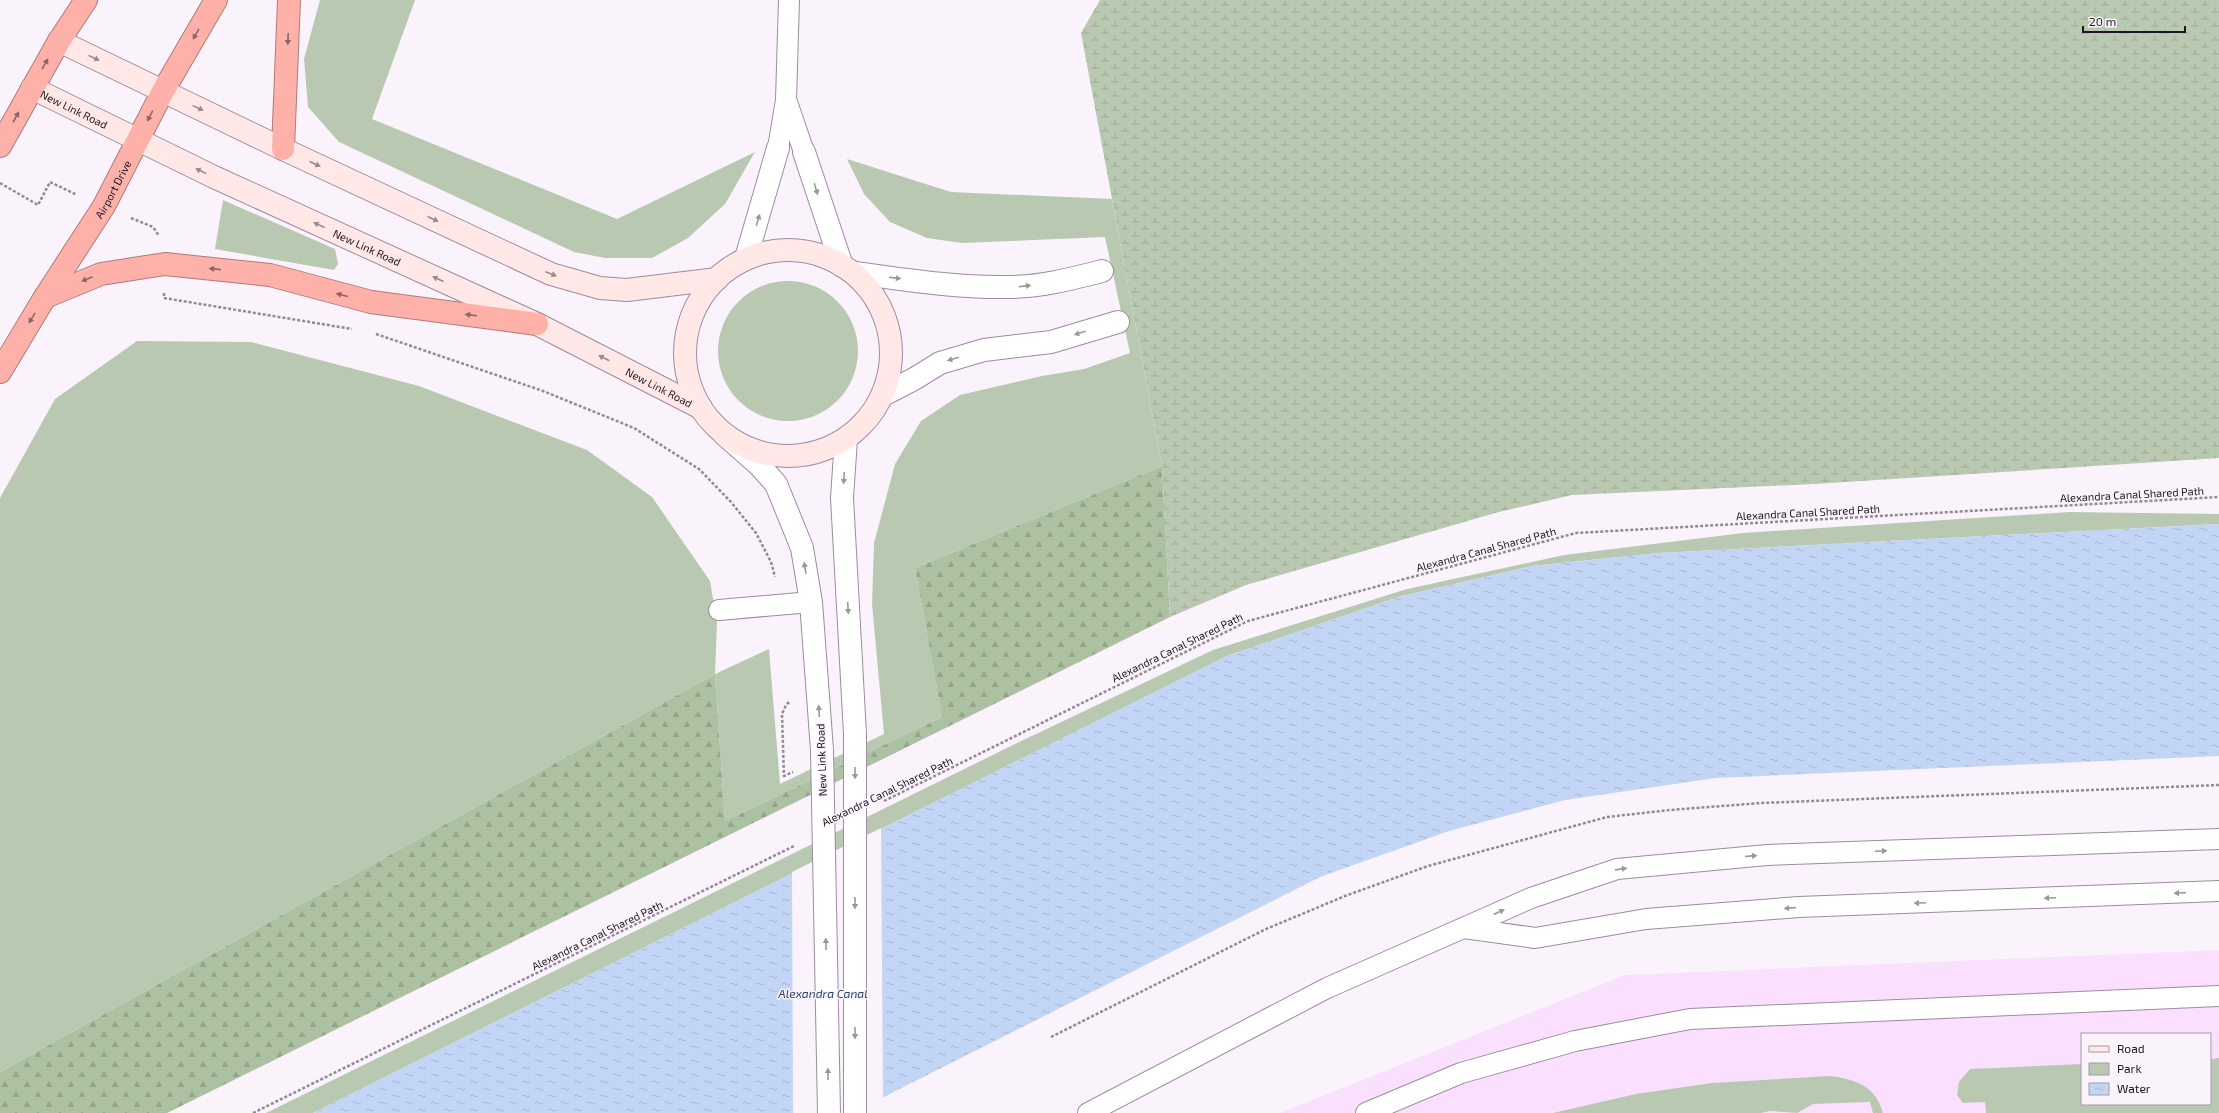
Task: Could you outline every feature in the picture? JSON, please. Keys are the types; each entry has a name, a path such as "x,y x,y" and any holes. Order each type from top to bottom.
{"highway":[{"path":"0,146 59,41 86,0"},
{"name":"Airport Drive","path":"0,372 45,297 104,206 163,91 216,0"},
{"path":"283,149 289,0"},
{"path":"45,297 101,274 165,264 270,275 371,302 537,324"}],"street":[{"name":"New Link Road","path":"59,41 283,149 552,274 600,288 627,290 717,279"},
{"name":"New Link Road","path":"32,88 221,181 537,324 701,408"},
{"path":"746,258 778,148"},
{"path":"804,152 849,270 969,286 1010,287 1059,282 1102,271"},
{"name":"New Link Road","path":"725,435 756,451 790,457 820,452 846,439 868,419 884,394 891,366 891,337 882,309 849,270 816,254 780,251 746,258 717,279 694,310 686,341 687,376 701,408 725,435 759,465 776,484 802,548 811,602 822,750 829,1113"},
{"path":"884,394 914,379 940,362 984,350 1051,342 1118,322"},
{"path":"846,439 842,498 855,734 855,1113"}],"lane":[{"path":"778,148 786,100 789,0"},
{"path":"786,100 804,152"},
{"path":"719,610 781,603 811,602"},
{"path":"1088,1113 1327,988 1531,898 1617,869 1767,855 2219,838"},
{"path":"1464,928 1535,938 1646,919 1799,907 2219,891"},
{"path":"1366,1113 1461,1073 1575,1041 1690,1019 2219,996"}],"path":[{"path":"0,183 38,205 50,182"},
{"path":"133,219 154,227 160,238"},
{"path":"165,291 164,298 357,330"},
{"path":"373,333 543,391 634,428 699,469 731,502 756,533 771,562 781,603"},
{"name":"Alexandra Canal Shared Path","path":"879,804 1248,621 1576,533 2219,497"},
{"path":"782,714 784,776"},
{"name":"Alexandra Canal Shared Path","path":"253,1113 801,843"}],"shaded area":[{"path":"2219,950 2219,1113 1280,1113 1625,975"}],"green space":[{"path":"320,0 415,0 372,119 617,219 755,152 725,204 688,238 652,258 605,258 574,252 339,142 308,107 304,59"},
{"path":"1100,0 2219,0 2219,458 1814,484 1572,495 1499,512 1246,585 1170,617 1162,466 1081,33"},
{"path":"847,159 951,192 1112,199 1162,466 915,568 942,717 725,821 715,674 769,649 780,784 884,734 872,604 874,543 895,464 921,421 960,395 1042,376 1084,369 1130,353 1105,237 962,243 927,238 890,222 864,194"},
{"path":"223,200 335,249 338,264 334,270 215,249"},
{"path":"795,281 815,286 838,301 853,324 857,337 857,365 853,378 838,401 815,416 802,420 781,421 761,416 738,401 723,378 719,365 718,344 723,324 738,301 761,286 774,282"},
{"path":"137,341 251,342 419,386 587,450 652,497 710,581 717,623 715,674 0,1072 0,498 55,399"},
{"path":"1162,466 1170,617 167,1113 0,1113 0,1072 715,674 725,821 942,717 915,568"},
{"path":"2070,512 2219,514 2219,524 1659,553 1532,566 1398,597 1227,656 313,1113 266,1113 1017,743 1213,650 1407,589 1564,555 1743,533"},
{"path":"2219,1058 2219,1113 1986,1113 1985,1102 1963,1103 1957,1095 1959,1082 1970,1069 2081,1064 2081,1105 2211,1105 2211,1059"},
{"path":"1830,1076 1848,1079 1870,1090 1880,1104 1883,1113 1873,1113 1870,1102 1813,1104 1797,1113 1770,1111 1761,1113 1553,1113 1636,1094 1712,1083"}],"water":[{"name":"Alexandra Canal","path":"2219,524 2219,756 1716,778 1565,800 1449,831 1320,877 852,1113 313,1113 1227,656 1398,597 1532,566 1659,553"}],"pier":[{"path":"881,828 883,1100 856,1113 793,1113 792,872"}]}
